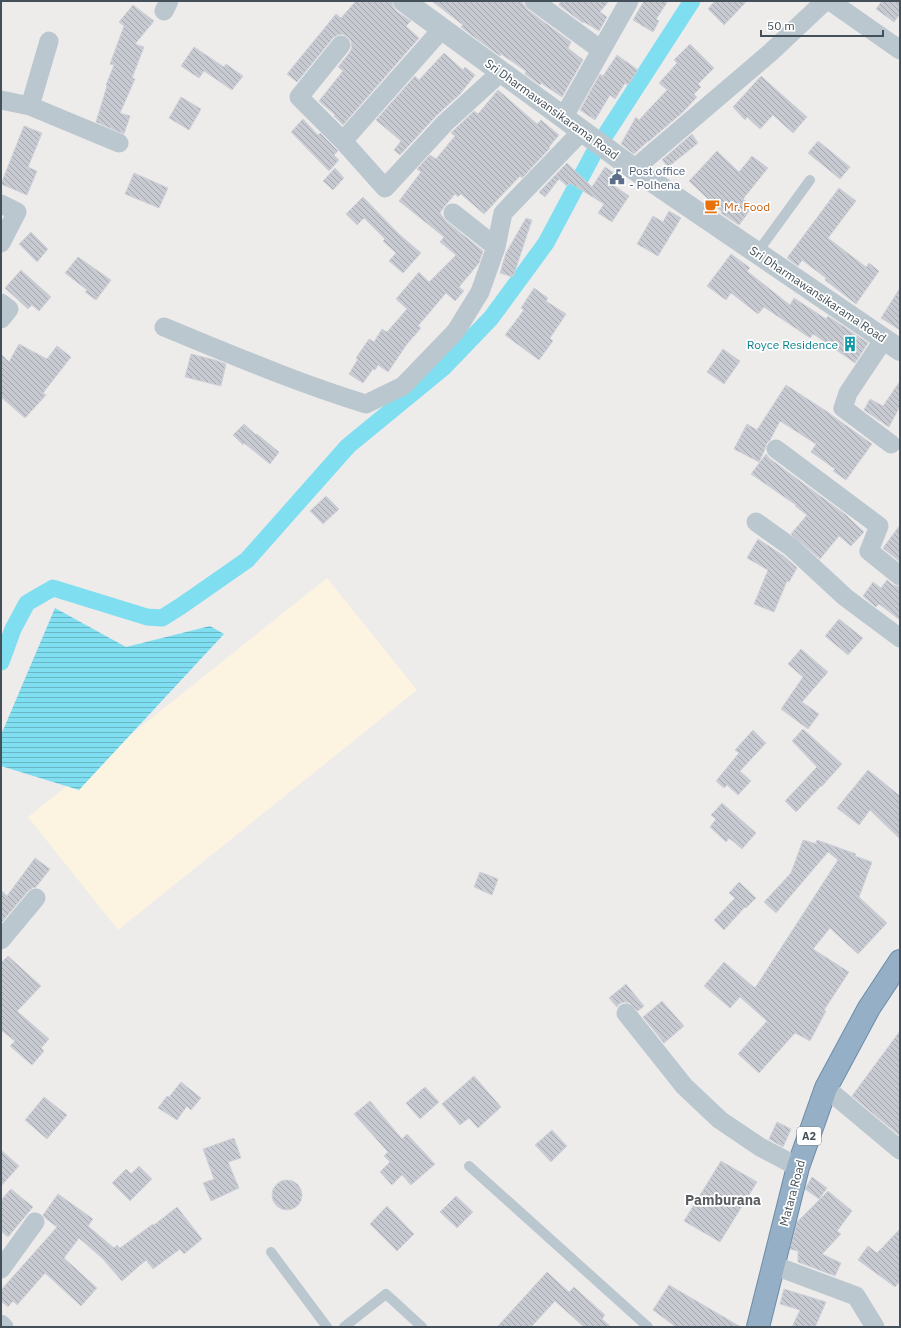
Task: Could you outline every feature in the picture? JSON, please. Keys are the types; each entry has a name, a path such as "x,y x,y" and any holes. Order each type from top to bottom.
{"highway":[{"name":"Matara Road","path":"758,1327 798,1167 826,1088 869,1008 900,961"}],"street":[{"name":"Sri Dharmawansikarama Road","path":"404,1 614,155 892,344"},
{"path":"534,1 601,50"},
{"path":"564,118 629,1"},
{"path":"634,169 771,52 825,1"},
{"path":"830,1 900,50"},
{"path":"343,142 442,29"},
{"path":"30,106 50,41"},
{"path":"341,45 299,97 385,188 445,123 501,72"},
{"path":"1,100 30,106 119,144"},
{"path":"164,327 345,398 366,404 403,386 456,331 480,292 496,247 503,213 582,132"},
{"path":"1,204 17,212 1,243"},
{"path":"453,213 496,247"},
{"path":"1,303 9,309 1,319"},
{"path":"892,344 848,393 843,408 892,444"},
{"path":"776,449 879,526 869,551 900,576"},
{"path":"756,522 791,547 845,597 900,638"},
{"path":"1,940 36,898"},
{"path":"626,1013 684,1086 720,1120 760,1147 798,1167"},
{"path":"826,1088 900,1150"},
{"path":"1,1269 35,1222"},
{"path":"773,1265 856,1296 875,1327"},
{"path":"1,1324 4,1327"}],"lane":[{"path":"757,252 810,180"},
{"path":"469,1166 648,1327"},
{"path":"271,1252 328,1327"},
{"path":"344,1327 386,1294 422,1327"}],"shaded area":[{"path":"327,578 417,690 118,930 28,817"}],"water":[{"path":"55,608 126,647 210,626 224,634 79,790 1,766 1,735"}],"building":[{"path":"356,1 392,1 396,11 411,21 406,26 419,38 343,125 334,116 335,115 319,101 343,71 338,67 350,52 352,47 351,41 348,37 342,34 333,38 297,82 287,74 336,14 341,18"},
{"path":"432,1 521,1 528,10 571,42 568,48 583,60 562,97 541,83 540,85 525,74 526,71 501,54 500,56 470,34 461,27 463,25"},
{"path":"561,1 609,1 600,12 607,17 599,31 584,22 583,23 559,5"},
{"path":"644,1 668,1 656,19 659,21 653,32 633,20"},
{"path":"715,1 747,1 724,25 708,9"},
{"path":"882,1 900,1 900,14 894,22 876,9"},
{"path":"133,5 154,21 135,44 144,47 132,78 135,79 120,113 130,116 124,134 96,122 107,86 106,85 114,65 110,64 124,26 119,22"},
{"path":"690,44 714,68 698,84 701,87 694,94 697,97 683,112 634,154 621,144 636,117 639,120 667,90 659,83 677,63 674,60"},
{"path":"194,47 224,67 226,64 243,76 232,90 204,71 199,78 181,66"},
{"path":"444,53 463,70 465,67 475,75 460,94 437,115 400,155 394,150 401,141 376,120 415,76 419,80"},
{"path":"617,55 638,70 628,85 625,83 615,99 610,95 595,120 580,110 600,74 603,76"},
{"path":"761,76 807,117 793,133 773,115 760,129 747,117 745,120 733,107"},
{"path":"498,90 537,124 541,120 559,135 549,147 550,148 522,178 520,176 484,214 461,194 458,197 455,194 444,207 440,213 446,221 483,251 479,263 459,287 464,291 455,301 446,293 418,326 421,328 407,344 388,372 378,365 375,370 373,369 363,383 349,374 358,359 356,358 369,339 374,342 382,329 387,332 407,309 396,299 419,272 429,282 456,255 440,242 444,237 399,201 421,172 417,169 430,155 436,159 455,136 451,133 474,111 478,114"},
{"path":"181,97 201,109 189,130 169,118"},
{"path":"303,119 318,135 320,133 338,151 334,155 339,160 329,171 291,132"},
{"path":"24,126 42,133 28,167 37,171 27,195 1,184"},
{"path":"692,134 698,143 668,167 662,160"},
{"path":"818,141 850,167 840,179 808,153"},
{"path":"717,151 739,172 752,156 768,168 743,199 753,206 739,225 721,213 722,212 689,181"},
{"path":"567,163 592,187 605,167 619,176 613,185 629,196 612,222 598,213 604,204 570,183 567,186 559,179 545,197 539,192"},
{"path":"335,168 344,178 333,190 323,181"},
{"path":"134,173 168,188 159,208 125,194"},
{"path":"839,188 856,201 828,238 866,267 869,263 879,271 856,304 825,280 826,278 802,260 798,266 787,258"},
{"path":"363,197 399,234 421,253 403,273 389,261 396,253 383,241 385,239 364,218 357,225 346,214"},
{"path":"669,211 681,218 658,256 637,244 653,216 663,222"},
{"path":"526,218 532,220 513,277 500,273 506,253"},
{"path":"31,232 48,249 37,262 19,244"},
{"path":"731,254 750,268 747,271 790,305 794,298 826,319 828,316 868,343 855,363 813,334 810,338 764,307 758,314 731,293 726,300 707,286"},
{"path":"78,257 111,280 96,300 85,292 87,290 65,273"},
{"path":"21,270 51,297 39,311 32,305 28,309 5,288"},
{"path":"534,288 548,298 546,301 566,314 550,338 553,341 539,360 505,335 524,310 521,308"},
{"path":"900,288 900,330 881,318"},
{"path":"19,344 47,359 57,346 71,357 43,393 46,395 25,418 1,397 1,354 9,362"},
{"path":"723,349 740,361 724,384 707,372"},
{"path":"191,354 226,364 221,386 185,377"},
{"path":"900,381 900,406 889,427 864,410 870,399 883,406"},
{"path":"786,385 872,444 846,480 833,471 835,469 811,452 816,444 780,421 767,443 759,462 734,449 747,424 757,430"},
{"path":"244,424 279,452 270,464 244,443 243,445 233,435"},
{"path":"766,454 769,458 846,515 864,532 851,546 839,536 820,559 791,534 807,515 795,506 796,505 751,474"},
{"path":"326,496 339,509 323,524 310,511"},
{"path":"900,525 900,562 883,548"},
{"path":"758,539 784,556 797,568 789,582 787,581 774,612 754,604 768,570 747,558"},
{"path":"887,580 893,585 900,587 900,620 879,604 876,607 863,596 873,582 881,588"},
{"path":"839,619 863,638 848,655 825,636"},
{"path":"801,649 828,672 802,702 819,714 808,729 781,709 803,677 788,664"},
{"path":"803,729 842,764 796,812 785,801 817,767 792,741"},
{"path":"753,730 766,743 740,771 751,781 738,795 727,785 724,788 716,781 739,753 735,750"},
{"path":"868,770 900,796 900,839 870,810 859,825 837,808"},
{"path":"722,803 756,833 742,849 729,838 726,842 710,827 716,819 711,815"},
{"path":"803,840 817,844 817,840 856,854 855,856 872,862 859,897 887,923 858,954 830,928 813,949 849,972 824,1010 826,1011 810,1041 795,1033 759,1073 738,1054 767,1021 740,997 730,1008 704,986 724,962 755,988 838,860 828,852 776,913 764,902 791,873"},
{"path":"35,858 50,869 36,887 28,891 1,923 1,890 7,896"},
{"path":"480,872 498,879 492,895 474,887"},
{"path":"739,882 756,898 746,908 745,907 724,930 714,920 735,898 729,893"},
{"path":"8,956 41,986 17,1011 49,1039 41,1048 44,1051 32,1065 10,1046 15,1041 1,1030 1,963"},
{"path":"626,984 644,1006 638,1011 630,1003 624,1002 619,1004 617,1007 609,998"},
{"path":"662,1001 684,1026 664,1043 643,1017"},
{"path":"900,1031 900,1136 852,1096"},
{"path":"474,1076 501,1107 478,1128 469,1118 460,1125 442,1104"},
{"path":"181,1082 201,1098 191,1110 187,1106 177,1120 158,1108 167,1096 169,1097"},
{"path":"425,1087 439,1102 420,1119 406,1103"},
{"path":"44,1097 67,1115 47,1139 25,1120"},
{"path":"370,1101 402,1139 407,1134 435,1164 411,1185 402,1175 392,1185 380,1172 390,1162 384,1156 388,1152 354,1114"},
{"path":"777,1122 791,1129 783,1147 769,1139"},
{"path":"552,1130 567,1146 551,1162 535,1145"},
{"path":"234,1138 241,1158 228,1162 239,1188 211,1201 203,1183 214,1179 203,1149"},
{"path":"1,1150 19,1166 1,1186"},
{"path":"721,1161 757,1182 720,1242 684,1221"},
{"path":"139,1166 152,1179 130,1201 112,1183 126,1169 131,1174"},
{"path":"812,1177 827,1188 819,1199 805,1189"},
{"path":"287,1180 298,1184 302,1195 298,1206 287,1210 276,1206 272,1195 276,1184"},
{"path":"11,1189 33,1207 8,1237 1,1231 1,1200"},
{"path":"828,1191 852,1211 837,1231 841,1234 822,1254 841,1263 835,1276 798,1262 798,1251 790,1249 797,1222"},
{"path":"58,1194 93,1219 88,1226 114,1248 117,1245 120,1248 177,1207 202,1239 184,1254 180,1249 153,1269 146,1260 122,1281 102,1258 79,1238 64,1258 97,1288 81,1306 45,1273 17,1305 13,1301 8,1307 1,1301 1,1290 57,1227 43,1215"},
{"path":"456,1196 473,1212 457,1228 440,1212"},
{"path":"387,1206 414,1234 397,1251 370,1224"},
{"path":"900,1229 900,1281 895,1287 858,1260 868,1246 877,1253"},
{"path":"547,1272 569,1292 574,1287 605,1315 602,1319 611,1327 584,1327 555,1301 531,1327 497,1327"},
{"path":"669,1285 741,1327 676,1327 653,1310"},
{"path":"784,1289 826,1302 815,1327 792,1327 800,1310 780,1304"}],"waterway":[{"path":"606,134 692,1"},
{"path":"1,662 13,629 27,603 53,588 147,617 162,618 247,560 348,446 443,368 491,318 546,243 596,149"}],"place":[{"name":"Post office - Polhena","path":"617,177"},
{"name":"Mr. Food","path":"712,206"},
{"name":"Royce Residence","path":"850,344"}],"district":[{"name":"Pamburana","path":"723,1200"}]}
